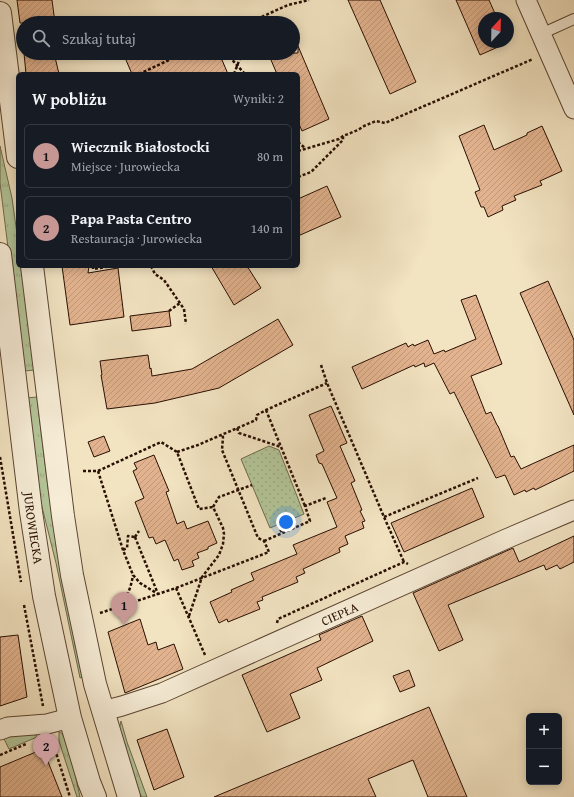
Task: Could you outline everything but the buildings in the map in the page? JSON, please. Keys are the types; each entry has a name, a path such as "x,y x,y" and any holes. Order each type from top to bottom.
{"street":[{"path":"526,0 574,109"},
{"path":"0,13 3,60 16,145"},
{"name":"JUROWIECKA","path":"0,254 6,351 44,596 70,718 95,797"},
{"path":"32,268 62,509 70,560 94,676 129,797"},
{"name":"CIEPŁA","path":"103,711 162,693 492,545 574,510"},
{"path":"0,730 8,727 47,724 103,711"}],"lane":[{"path":"541,34 574,19"}],"path":[{"path":"265,16 288,5 309,0"},
{"path":"300,150 339,139 376,121 385,123 536,58"},
{"path":"143,72 169,60"},
{"path":"232,60 243,72"},
{"path":"235,72 239,60"},
{"path":"300,176 310,172 343,140 343,136"},
{"path":"300,144 306,148"},
{"path":"152,268 155,274 164,280 184,309 186,324"},
{"path":"169,311 180,303"},
{"path":"321,365 327,383 404,562"},
{"path":"177,452 198,445 256,420 258,415 266,410 327,383"},
{"path":"264,541 310,521 266,410"},
{"path":"237,428 239,433 281,448"},
{"path":"100,613 176,588 269,552 264,541 258,538 238,490 222,450 222,435"},
{"path":"83,471 98,471 161,442 177,452 199,509 213,507"},
{"path":"98,471 123,550 133,576 140,584 158,594"},
{"path":"384,517 478,478"},
{"path":"213,507 219,497 252,485"},
{"path":"305,506 326,498"},
{"path":"189,616 202,578 219,555 222,544 224,534 223,528 213,507"},
{"path":"278,525 282,533"},
{"path":"134,537 139,531"},
{"path":"123,550 127,548 128,536 134,537"},
{"path":"134,537 158,594"},
{"path":"118,607 128,595 133,576"},
{"path":"176,588 207,658"},
{"path":"47,724 70,797"}],"green space":[{"path":"0,146 12,198 16,227 16,268 21,268 35,370 24,371 0,183"},
{"path":"37,397 48,488 83,677 80,678 56,563 40,499 26,398"},
{"path":"269,446 279,450 304,514 270,528 241,459"},
{"path":"121,721 147,797 142,797 140,794 119,730"},
{"path":"59,732 63,734 68,741 80,797 77,797 59,741"},
{"path":"17,734 36,734 37,737 9,749 4,739"}],"place":[{"name":"Wiecznik Białostocki","path":"124,625"},
{"name":"Papa Pasta Centro","path":"46,766"}]}
